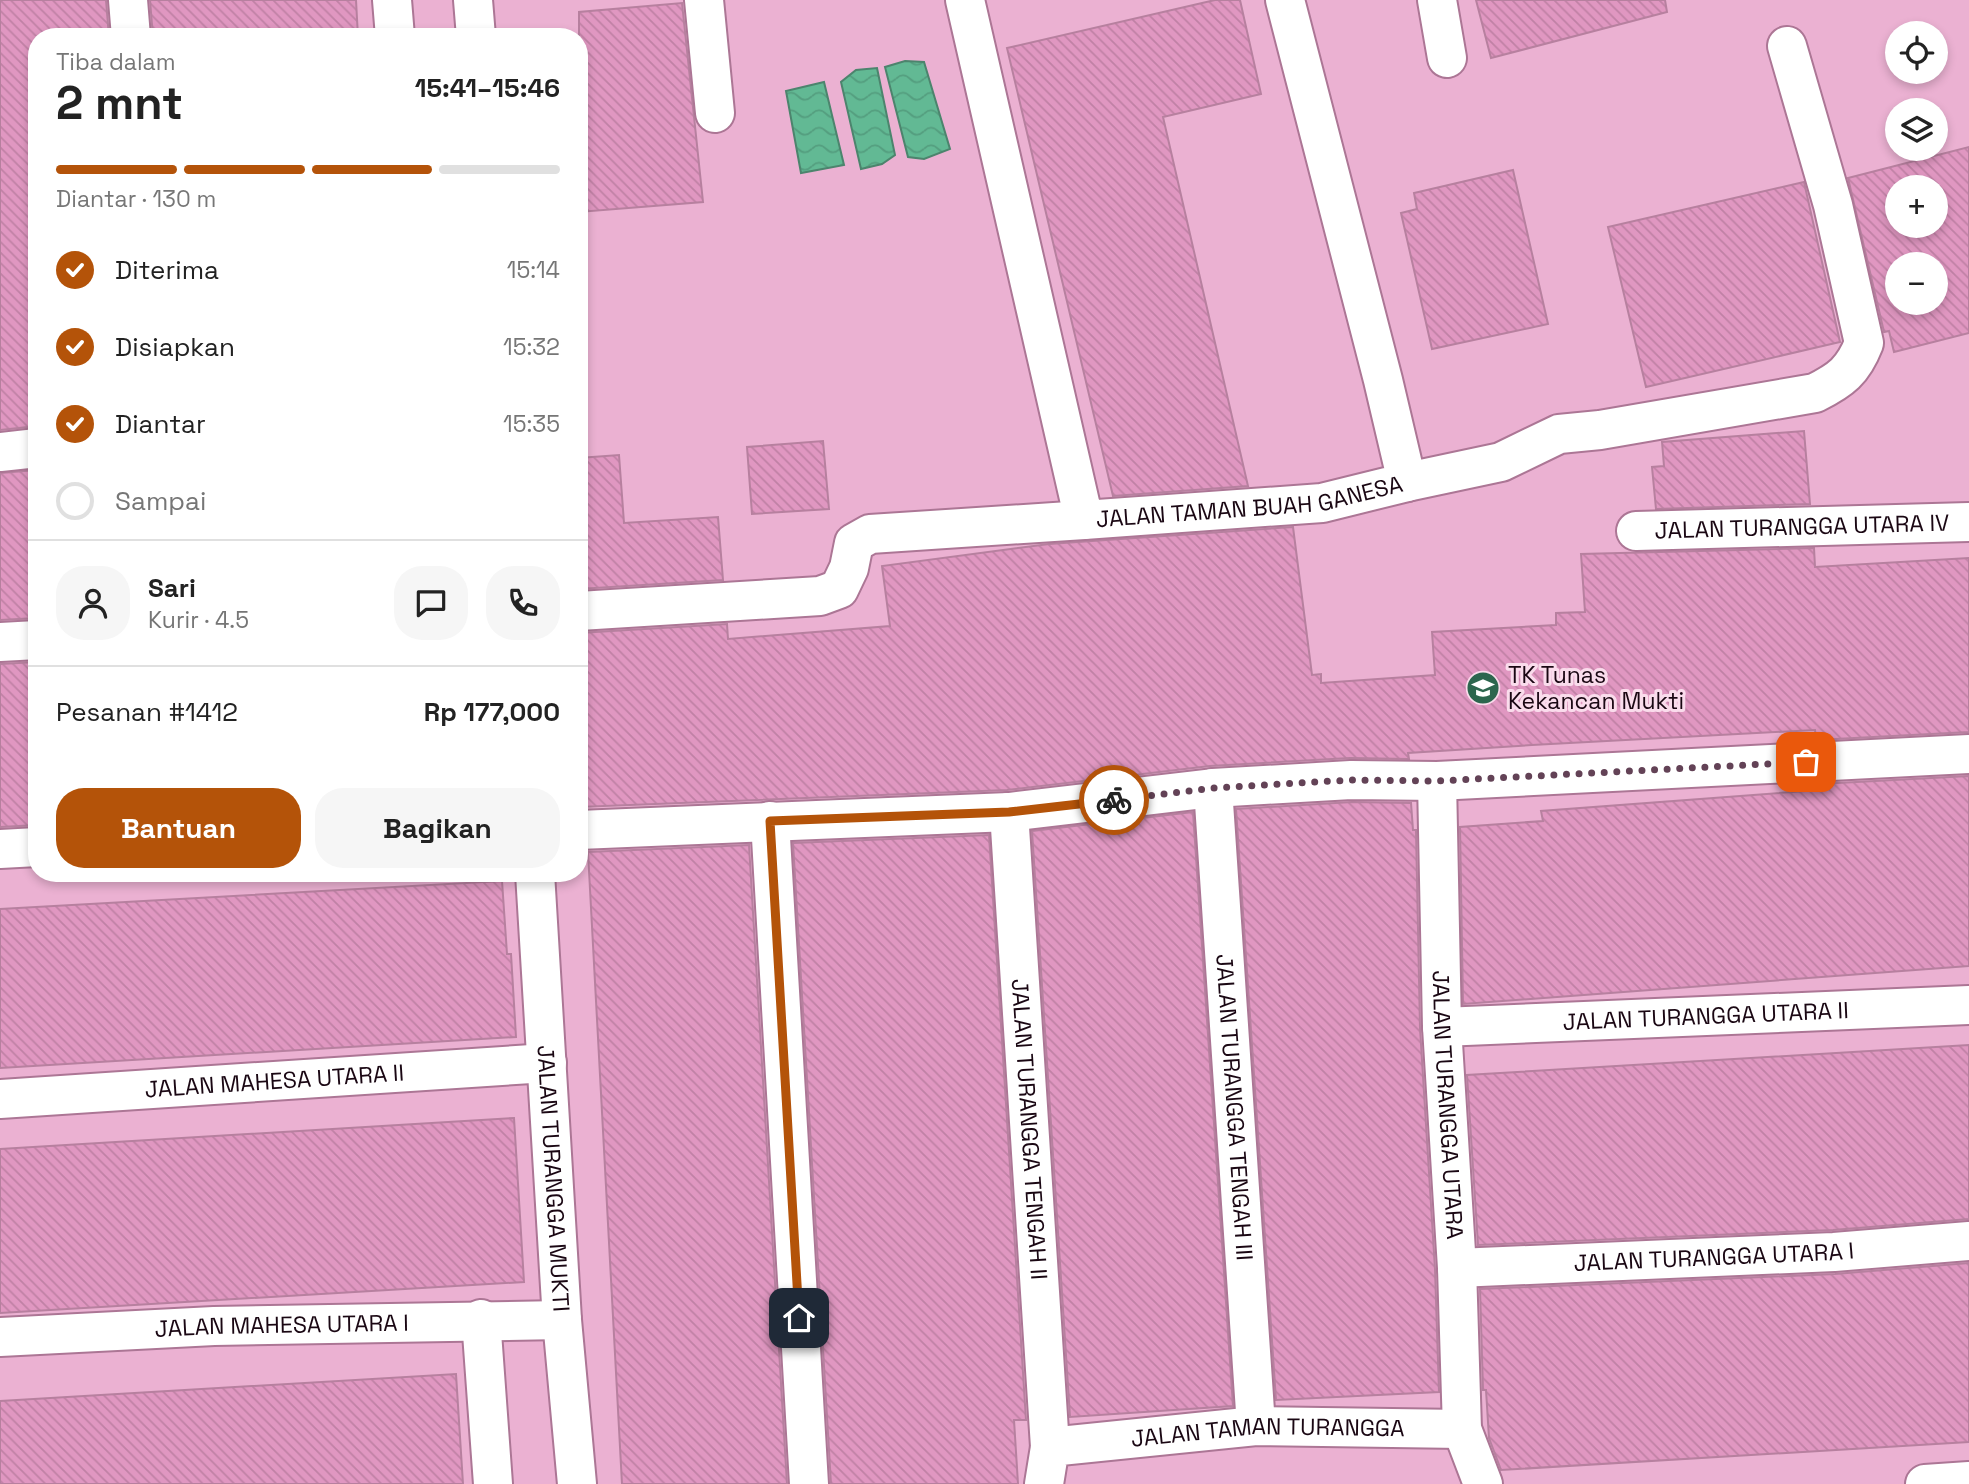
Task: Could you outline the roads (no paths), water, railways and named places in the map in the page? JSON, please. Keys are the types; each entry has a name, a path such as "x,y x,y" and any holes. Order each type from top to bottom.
{"street":[{"path":"128,0 130,28"},
{"path":"392,0 394,28"},
{"path":"473,0 475,28"},
{"path":"704,0 715,113"},
{"name":"JALAN TAMAN BUAH GANESA","path":"965,0 1084,520 1322,503 1407,482 1285,0"},
{"path":"1437,0 1447,58"},
{"path":"1407,482 1501,461 1559,435 1815,393 1838,382 1857,361 1864,343 1833,205 1787,46"},
{"path":"0,453 28,449"},
{"path":"588,610 820,596 839,589 849,568 854,543 870,534 1084,520"},
{"name":"JALAN TURANGGA UTARA IV","path":"1636,531 1969,522"},
{"path":"0,642 28,640"},
{"path":"588,830 1009,812 1213,788 1351,780 1437,781 1969,754"},
{"name":"JALAN TURANGGA UTARA","path":"1437,781 1442,1027 1457,1268 1462,1429"},
{"name":"JALAN TURANGGA TENGAH III","path":"1213,788 1256,1426"},
{"name":"JALAN TURANGGA TENGAH II","path":"1009,812 1050,1447"},
{"path":"770,821 809,1484"},
{"path":"0,849 28,847"},
{"name":"JALAN TURANGGA MUKTI","path":"536,882 562,1320 577,1484"},
{"name":"JALAN TURANGGA UTARA II","path":"1442,1027 1969,1005"},
{"name":"JALAN MAHESA UTARA II","path":"0,1099 547,1063"},
{"name":"JALAN TURANGGA UTARA I","path":"1457,1268 1834,1252 1969,1241"},
{"path":"481,1319 494,1484"},
{"name":"JALAN MAHESA UTARA I","path":"0,1336 214,1326 481,1319 562,1320"},
{"name":"JALAN TAMAN TURANGGA","path":"1050,1447 1256,1426 1462,1429"},
{"path":"1462,1429 1483,1484"},
{"path":"1044,1484 1050,1447"},
{"path":"1925,1484 1969,1481"}],"water":[{"path":"905,61 924,62 950,149 924,159 908,157 885,67"},
{"path":"877,68 895,155 882,164 861,169 841,82 856,70"},
{"path":"824,82 844,165 801,173 786,91"}],"place":[{"name":"TK Tunas Kekancan Mukti","path":"1483,688"}]}
